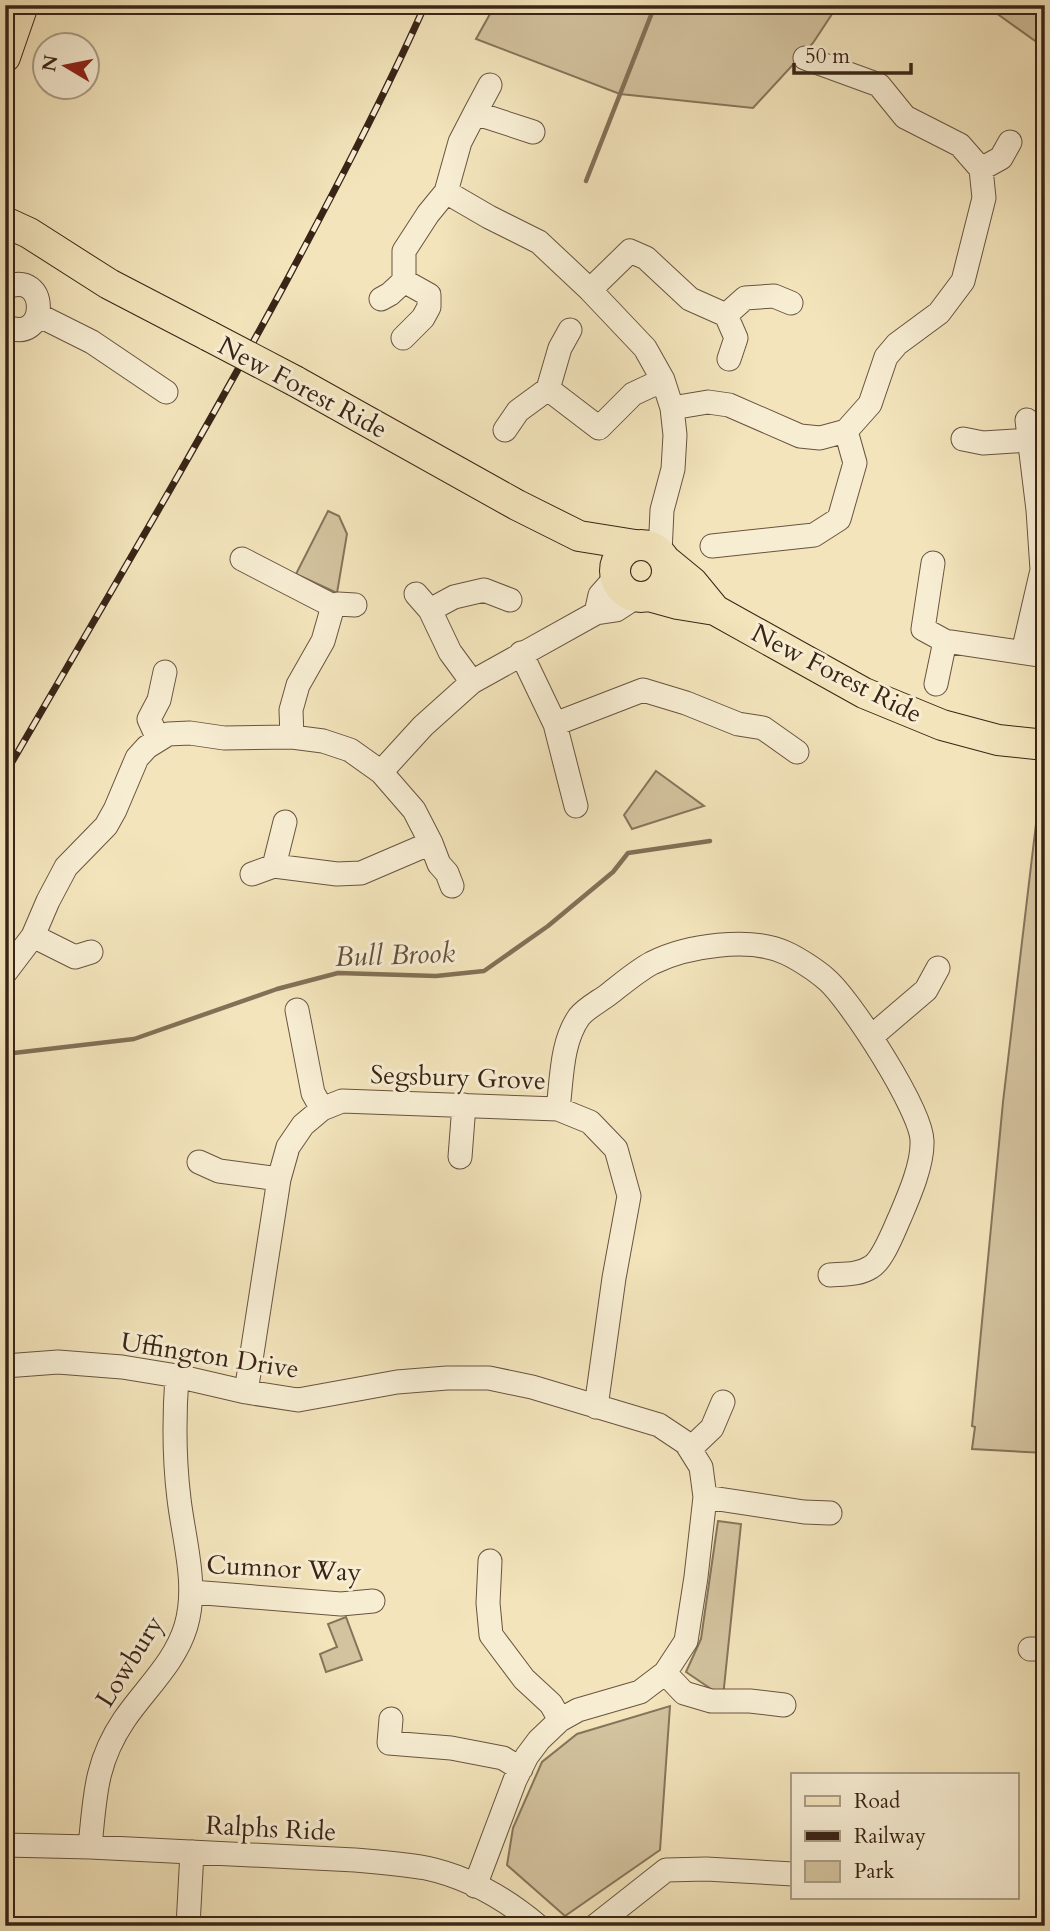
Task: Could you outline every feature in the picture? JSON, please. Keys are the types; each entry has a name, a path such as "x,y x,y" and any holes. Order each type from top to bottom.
{"main road":[{"path":"5,57 23,5"},
{"name":"New Forest Ride","path":"5,209 17,227 109,284 295,381 517,505 579,536 650,551 692,582 715,610"},
{"name":"New Forest Ride","path":"579,536 593,558 629,587 678,604 715,610 864,693 942,725 998,740 1045,745"},
{"path":"650,551 667,568 667,577 657,592 629,587 614,567 621,553 650,551"}],"street":[{"path":"672,408 708,402 729,405 800,436 820,439 846,431 870,404 886,357 897,344 939,313 962,281 984,198 981,169 960,145 905,117 879,86 805,58"},
{"path":"381,299 404,281 404,251 446,192 460,142 490,85"},
{"path":"475,113 533,132"},
{"path":"981,169 1001,158 1010,142"},
{"path":"446,192 539,242 590,289 645,348 663,380 672,408 675,435 674,461 650,551"},
{"path":"590,289 630,251 646,258 690,299 726,315 736,338 729,359"},
{"path":"403,338 423,318 429,307 429,295 404,281"},
{"path":"5,288 15,285 30,288 39,300 40,307 38,315 27,328 14,329 5,326"},
{"path":"726,315 745,298 774,296 791,303"},
{"path":"38,315 92,342 166,392"},
{"path":"505,430 518,411 548,389 560,348 570,330"},
{"path":"548,389 599,428 633,394 663,380"},
{"path":"933,563 923,629 945,641 1034,654 1042,570 1042,509 1028,430 983,443 963,439"},
{"path":"712,547 814,535 839,519 855,463 846,431"},
{"path":"242,559 344,606 298,685 291,710 292,737"},
{"path":"381,772 422,726 472,682 596,613 600,595 629,587"},
{"path":"472,682 450,652 423,602 484,590 510,600"},
{"path":"936,684 945,641"},
{"path":"521,653 555,724 576,806"},
{"path":"158,739 149,719 159,700 165,672"},
{"path":"555,724 643,690 686,703 738,724 763,728 797,752"},
{"path":"5,973 33,936 66,867 106,826 123,794 137,758 147,747 168,734 180,732 223,738 292,737 323,741 350,750 381,772 414,810 452,886"},
{"path":"274,866 285,822"},
{"path":"252,874 274,866 337,874 361,873 431,843"},
{"path":"33,936 75,957 91,952"},
{"path":"558,1109 567,1041 580,1015 651,964 694,948 758,946 785,952 827,979 871,1037 919,1123 922,1141 904,1206 892,1234 873,1266 853,1274 830,1275"},
{"path":"871,1037 926,989 938,968"},
{"path":"246,1392 279,1179 288,1147 303,1125 322,1109 313,1093 297,1010"},
{"name":"Segsbury Grove","path":"322,1109 342,1101 558,1109 590,1122 616,1149 629,1196 614,1278 596,1407"},
{"path":"460,1157 464,1105"},
{"path":"198,1163 219,1171 279,1179"},
{"name":"Uffington Drive","path":"5,1366 58,1362 122,1367 298,1400 397,1382 489,1378 532,1387 659,1426 686,1443 690,1449"},
{"name":"Lowbury","path":"90,1847 94,1791 101,1765 124,1720 156,1681 174,1653 186,1627 192,1591 178,1498 174,1433 177,1376"},
{"path":"475,1886 521,1769 539,1741 560,1720 578,1710 640,1692 665,1674 686,1640 705,1497 701,1467 690,1449 712,1428 723,1402"},
{"path":"705,1497 804,1512 830,1513"},
{"path":"490,1561 488,1603 491,1635 524,1679 551,1704 560,1720"},
{"name":"Cumnor Way","path":"192,1591 341,1604 373,1601"},
{"path":"665,1674 684,1693 711,1701 750,1700 784,1705"},
{"path":"391,1719 389,1744 451,1748 503,1758 521,1769"},
{"name":"Ralphs Ride","path":"5,1845 90,1847 397,1864 428,1869 491,1892 530,1919"},
{"path":"188,1926 192,1852"},
{"path":"595,1926 666,1870 706,1869 791,1874"}],"green space":[{"path":"495,5 828,5 836,8 813,43 753,108 620,94 476,39"},
{"path":"985,5 1045,5 1045,48"},
{"path":"328,511 339,516 347,534 337,593 296,574"},
{"path":"656,771 704,806 632,829 624,815"},
{"path":"1045,802 1045,1453 972,1449 1003,1102 1038,807"},
{"path":"718,1521 741,1524 723,1697 686,1672 701,1639"},
{"path":"346,1617 362,1660 326,1672 320,1654 337,1647 328,1624"},
{"path":"670,1706 660,1850 565,1916 507,1865 513,1828 542,1762 577,1734"}],"waterway":[{"path":"586,181 655,5"},
{"name":"Bull Brook","path":"5,1054 134,1039 277,989 338,973 436,976 484,971 548,926 613,872 628,853 710,841"}],"railway":[{"path":"5,774 253,342 358,144 425,5"}]}
